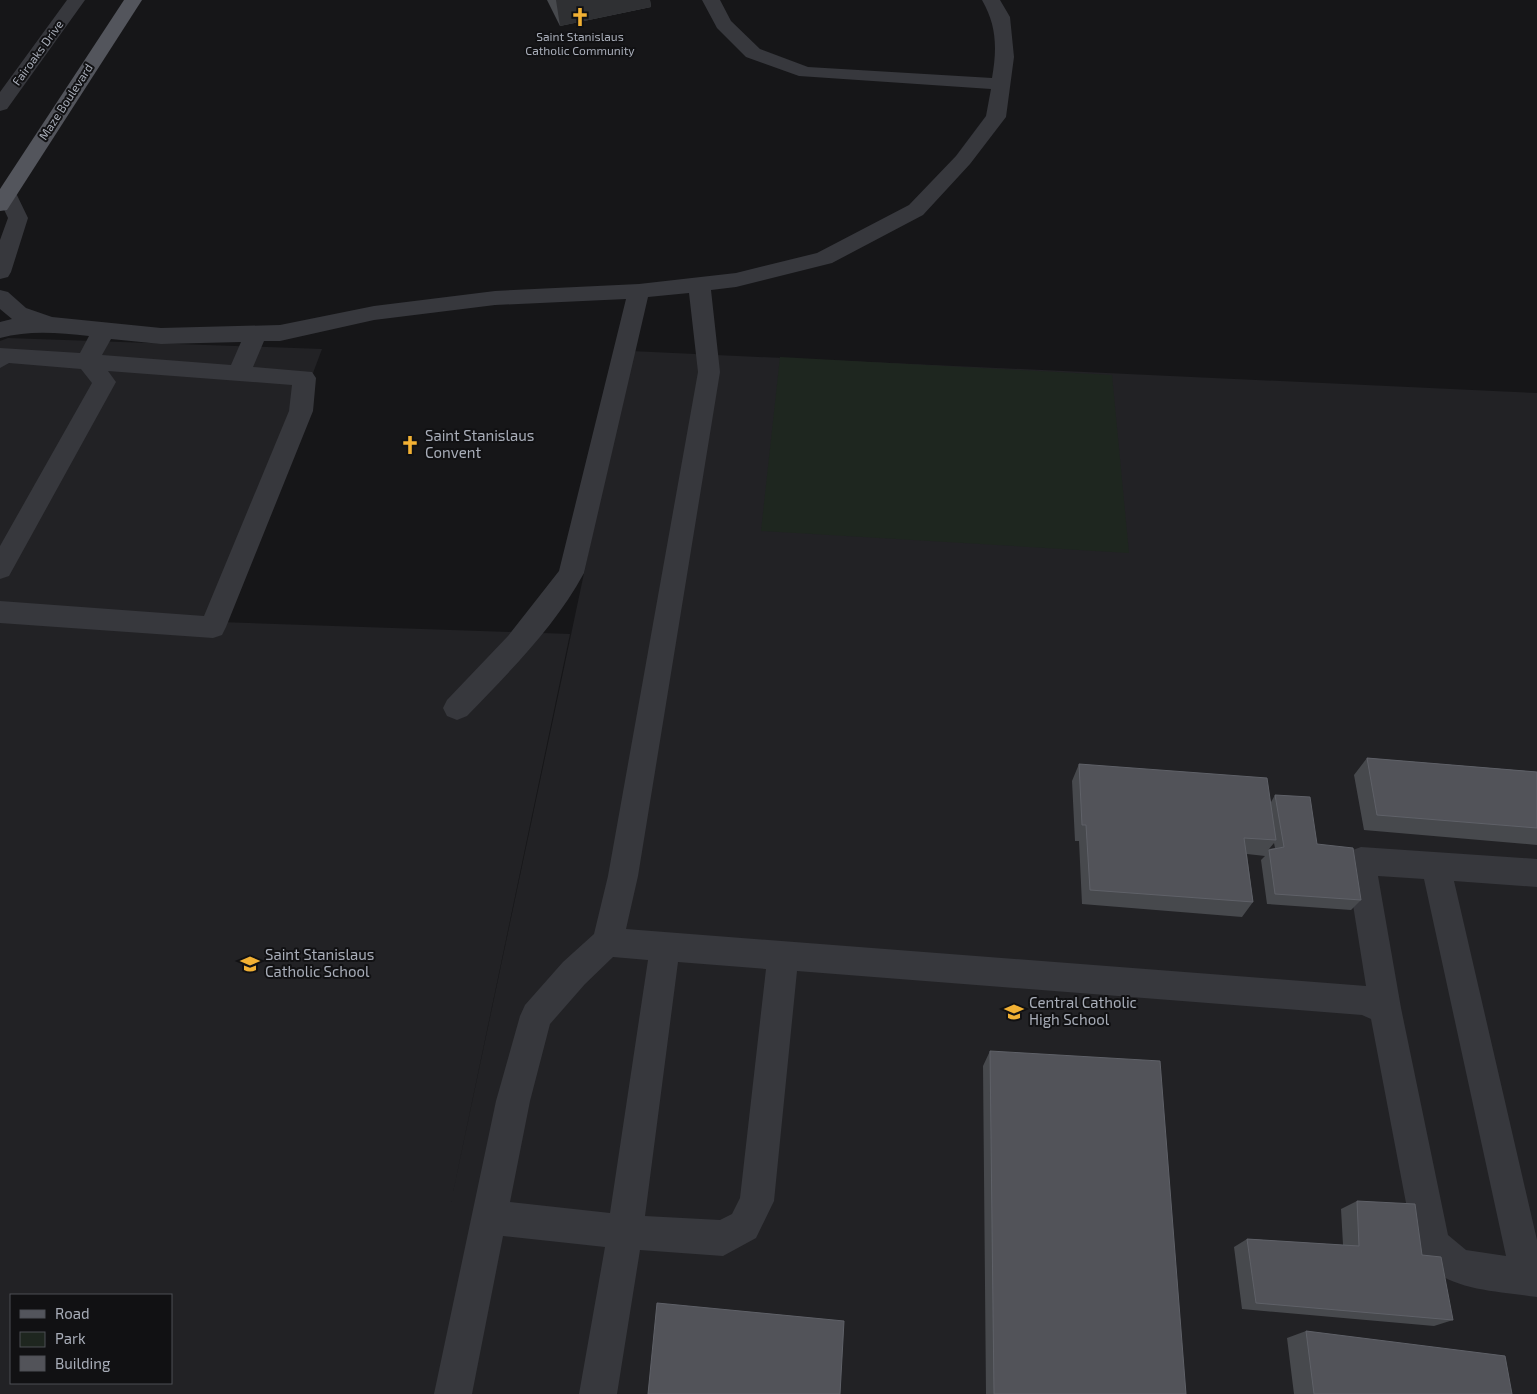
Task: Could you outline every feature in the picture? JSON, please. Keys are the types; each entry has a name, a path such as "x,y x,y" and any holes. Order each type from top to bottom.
{"main road":[{"name":"Maze Boulevard","path":"4,199 133,0"}],"street":[{"name":"Fairoaks Drive","path":"0,105 76,0"},
{"path":"711,0 723,24 753,53 806,72 1001,84"},
{"path":"0,330 19,325 52,325 161,336 280,333 374,313 495,298 639,291 736,280 824,258 916,210 963,160 996,116 1006,57 1001,17 991,0"},
{"path":"0,72 23,74"},
{"path":"0,272 18,218 4,199"},
{"path":"453,1394 513,1101 536,1016 574,973 607,942 623,876 710,372 699,284"},
{"path":"457,708 510,654 550,608 572,573 639,291"},
{"path":"0,297 18,313 52,325"},
{"path":"88,361 104,330"},
{"path":"239,374 256,334"},
{"path":"0,612 213,627 302,411 304,378 88,361 2,358"},
{"path":"0,569 104,382 88,361"},
{"path":"1436,866 1532,1278 1458,1267 1432,1245 1384,1008 1361,861 1436,866 1537,873"},
{"path":"607,942 1362,1000 1384,1008"},
{"path":"598,1394 625,1232 664,946"},
{"path":"490,1217 625,1232 723,1238 744,1226 757,1201 783,956"}],"shaded area":[{"name":"Central Catholic High School","path":"8,338 322,349 220,622 570,634 451,1202 631,351 1537,393 1537,1394 0,1394 0,341"}],"green space":[{"path":"780,357 1112,375 1129,553 761,531"}],"building":[{"path":"1367,758 1537,772 1537,828 1377,815"},
{"path":"1079,764 1267,778 1276,840 1244,838 1253,902 1090,890 1086,825 1082,825"},
{"path":"1275,795 1310,797 1317,844 1353,848 1361,900 1275,894 1269,850 1284,847"},
{"path":"990,1051 1160,1061 1186,1394 994,1394"},
{"path":"1357,1201 1415,1204 1422,1255 1441,1257 1453,1320 1256,1303 1247,1239 1359,1246"},
{"path":"657,1303 844,1321 840,1394 648,1394"},
{"path":"1306,1331 1505,1356 1512,1394 1314,1394"}],"place":[{"name":"Saint Stanislaus Catholic Community","path":"580,17"},
{"name":"Saint Stanislaus Convent","path":"410,445"},
{"name":"Saint Stanislaus Catholic School","path":"250,964"},
{"name":"Central Catholic High School","path":"1014,1012"}]}
